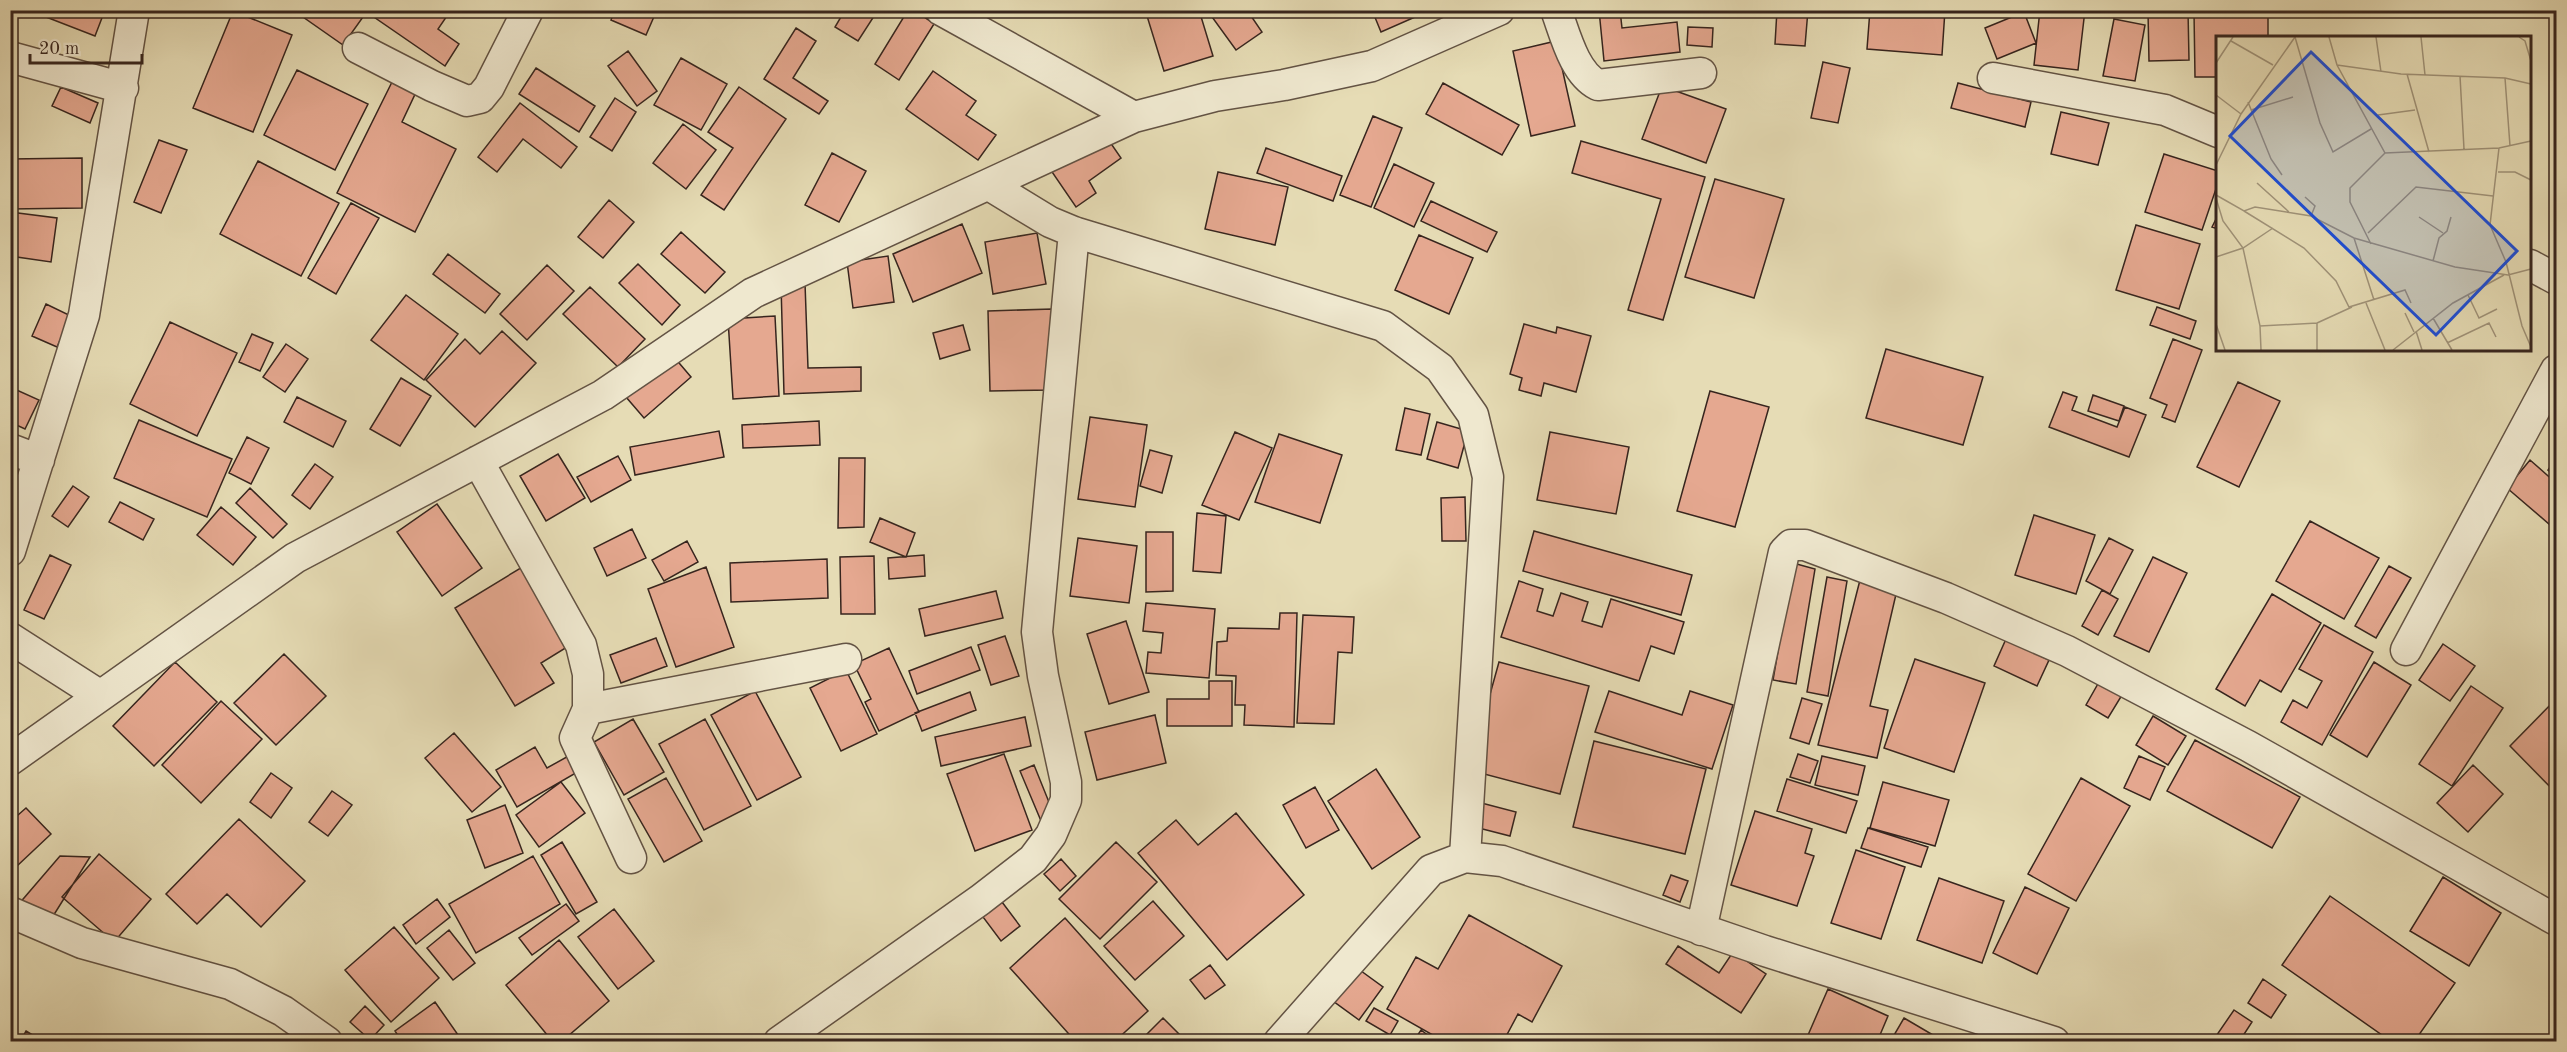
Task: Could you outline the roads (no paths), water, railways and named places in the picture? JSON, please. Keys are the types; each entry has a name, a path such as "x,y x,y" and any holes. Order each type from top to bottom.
{"street":[{"path":"10,551 84,315 134,10"},
{"path":"358,48 432,86 467,101 480,98 489,87 528,10"},
{"path":"941,10 1134,117"},
{"path":"10,760 295,558 603,395 753,293 1134,117 1215,96 1284,85 1372,66 1499,10"},
{"path":"1556,10 1579,66 1588,80 1598,85 1701,73"},
{"path":"10,57 123,88"},
{"path":"1993,78 2165,110 2216,132"},
{"path":"989,185 1050,222 1074,232 1383,326 1440,368 1473,415 1488,477 1465,856"},
{"path":"779,1041 980,900 1033,859 1051,835 1066,800 1066,782 1043,676 1037,632 1074,232"},
{"path":"2531,266 2556,279"},
{"path":"2406,650 2556,370"},
{"path":"10,449 39,460"},
{"path":"478,461 581,645 588,674 588,709 575,738 631,858"},
{"path":"1701,930 1784,552 1791,545 1805,545 1946,598 2067,651 2258,752 2556,920"},
{"path":"10,638 99,695"},
{"path":"588,709 846,659"},
{"path":"1279,1041 1431,870 1465,856 1502,861 1701,930 2054,1041"},
{"path":"10,912 82,943 230,984 283,1011 327,1041"}]}
